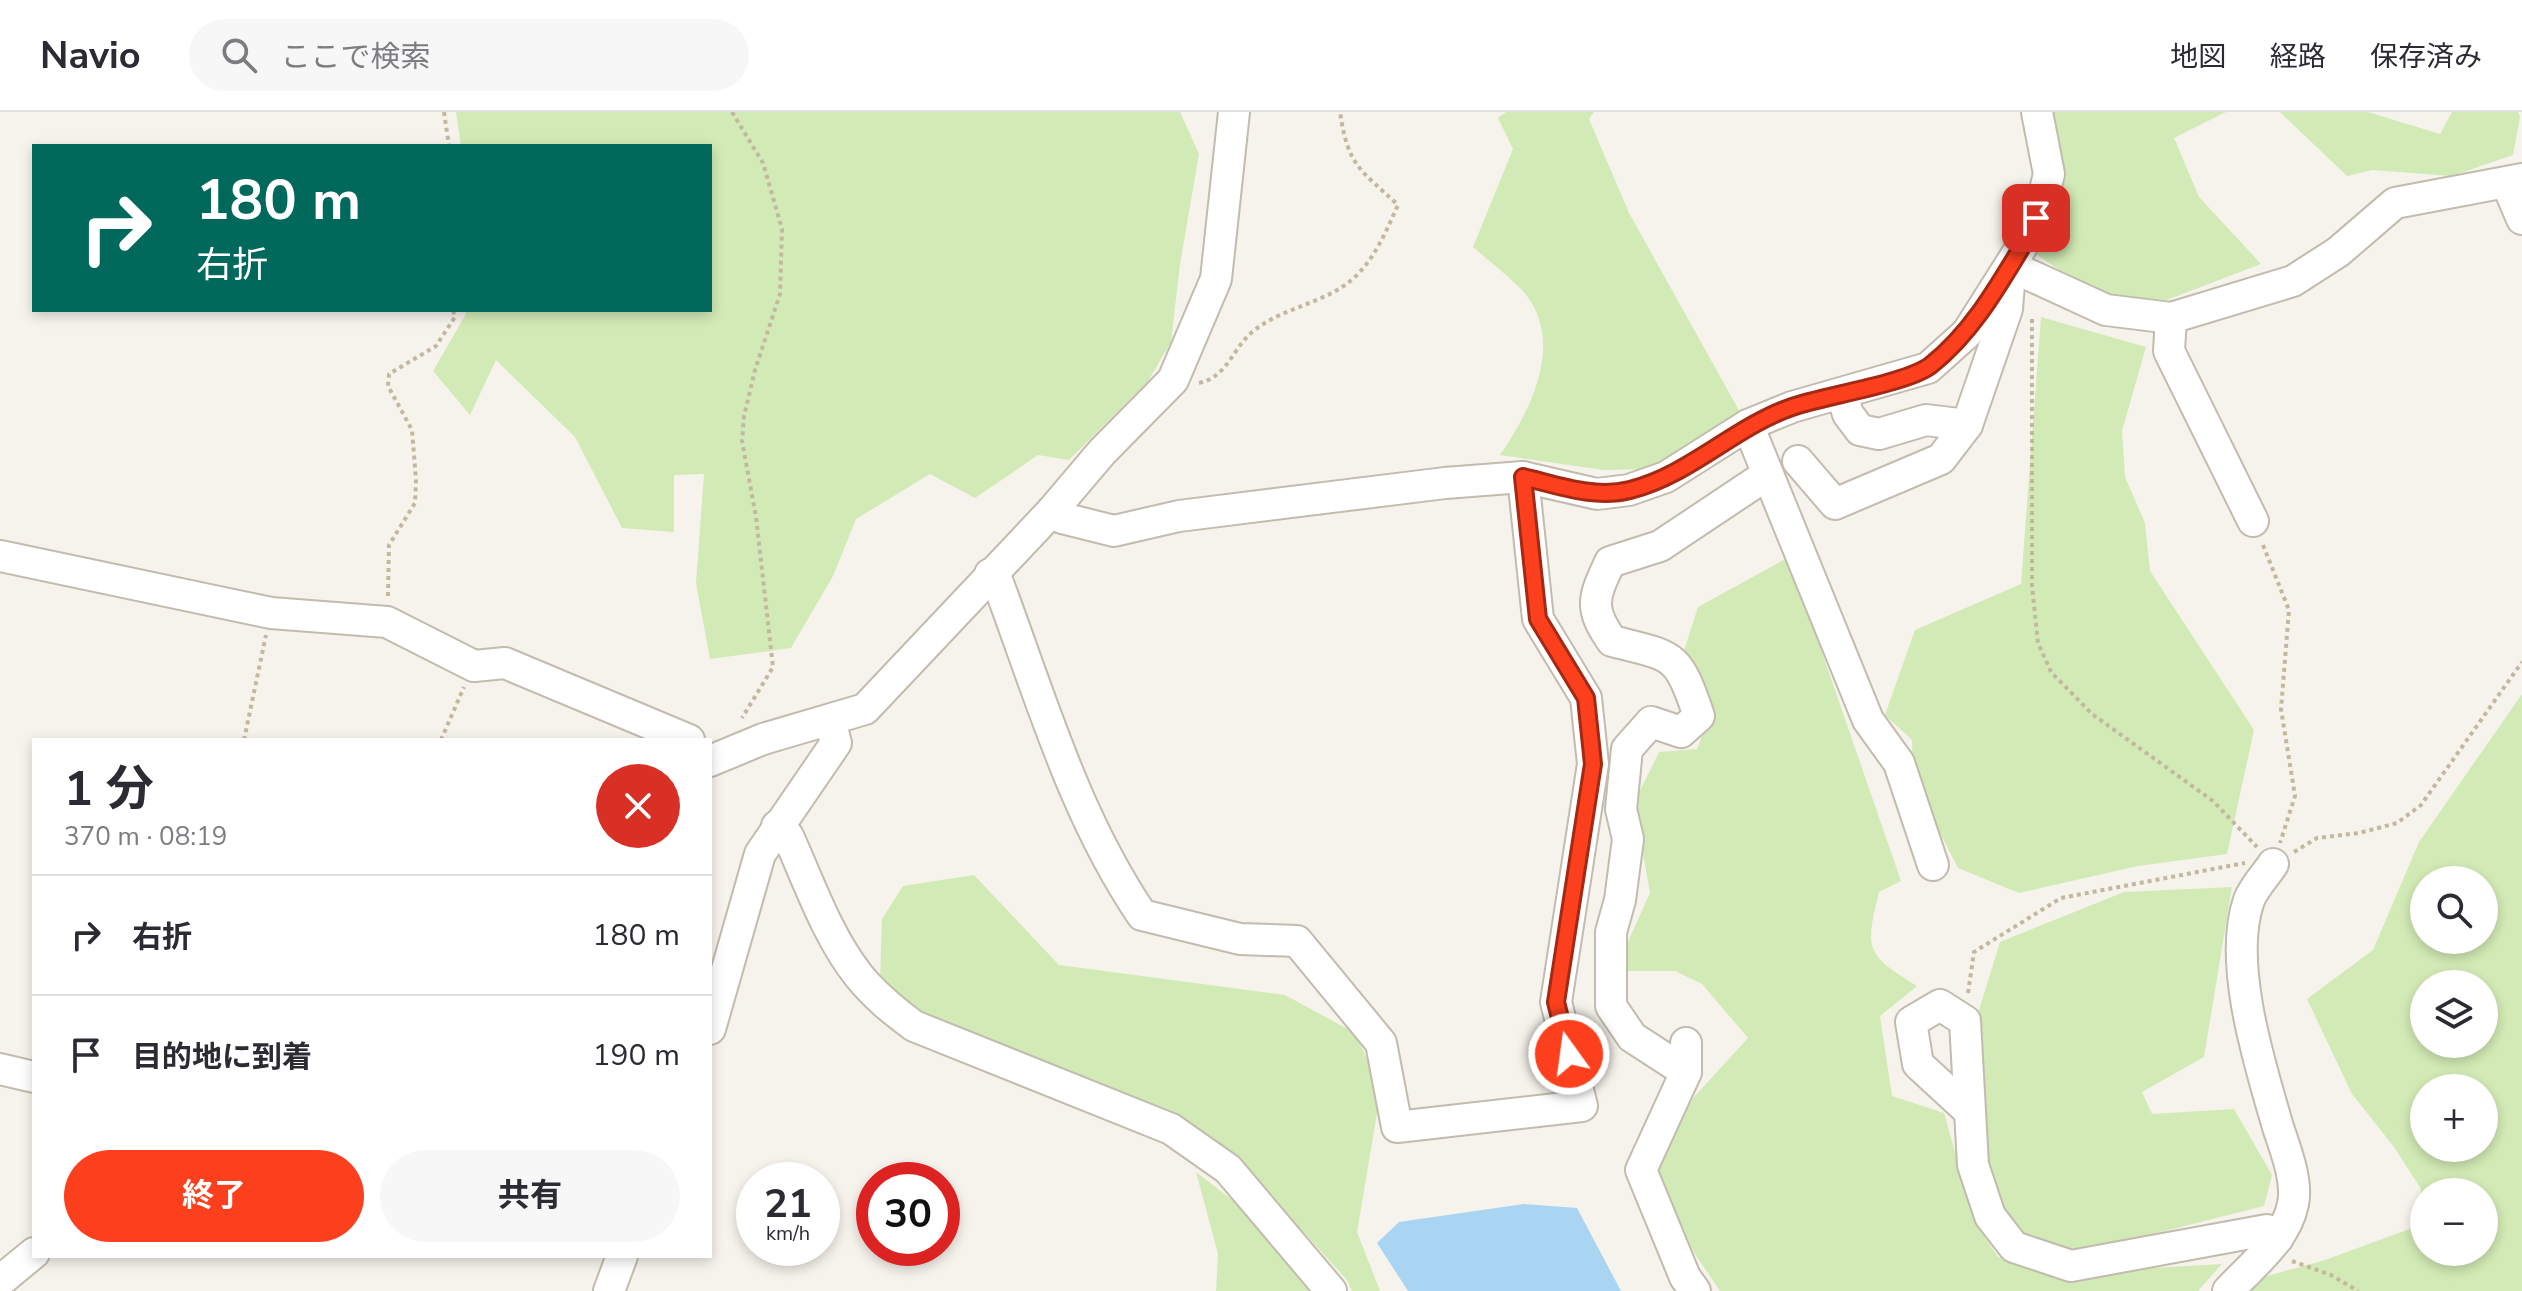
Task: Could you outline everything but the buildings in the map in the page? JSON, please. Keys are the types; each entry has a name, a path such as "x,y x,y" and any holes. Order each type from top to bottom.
{"street":[{"path":"713,755 865,709 1052,511 1102,452 1173,380 1216,279 1234,112"},
{"path":"1052,511 1062,518 1114,531 1179,516 1523,477 1597,494 1629,490 1666,477 1748,425 1792,407 1928,368 1967,333 2029,235 2049,174 2037,112"},
{"path":"2010,266 2106,310 2171,318 2293,281 2338,252 2395,203 2515,181 2522,219"},
{"path":"1798,461 1835,504 1941,459 1967,425 2007,309 2010,266"},
{"path":"2171,318 2169,351 2253,521"},
{"path":"1842,395 1848,414 1860,430 1879,434 1926,420 1967,425"},
{"path":"1748,425 1868,720 1899,763 1933,865"},
{"path":"1695,1291 1685,1277 1641,1170 1686,1057 1632,1037 1611,1006 1611,932 1620,900 1628,839 1621,809 1627,749 1651,722 1681,732 1699,716 1686,679 1668,655 1612,641 1600,624 1593,599 1610,562 1660,546 1768,474"},
{"path":"990,574 998,583 1071,781 1116,877 1142,915 1240,939 1297,941 1381,1043 1397,1127 1582,1106 1556,1002 1593,764 1586,698 1538,619 1523,477"},
{"path":"0,556 271,613 387,622 474,666 505,663 684,738"},
{"path":"712,1022 760,854 836,743 830,720"},
{"path":"777,826 788,836 850,962 883,1002 914,1026 1171,1129 1228,1169 1331,1291"},
{"path":"2228,1291 2278,1238 2293,1204 2289,1164 2268,1093 2246,993 2241,941 2250,898 2273,864"},
{"path":"1970,1112 1918,1064 1911,1022 1940,1005 1965,1021 1973,1165 1990,1216 2014,1247 2071,1266 2267,1230 2278,1238"},
{"path":"0,1069 32,1077"},
{"path":"0,1281 32,1255"},
{"path":"609,1291 621,1258"}],"path":[{"path":"444,112 449,144"},
{"path":"713,755 773,667 756,517 742,441 744,416 755,370 780,294 782,229 763,163 732,112"},
{"path":"1173,380 1191,384 1208,381 1224,369 1249,335 1280,312 1317,299 1356,276 1377,250 1398,205 1364,177 1352,159 1340,112"},
{"path":"2032,308 2032,586 2038,643 2051,672 2092,714 2213,801 2273,864"},
{"path":"387,622 389,545 415,503 416,480 412,430 388,386 389,374 436,346 455,317 454,312"},
{"path":"2253,521 2289,610 2281,709 2295,796 2273,864"},
{"path":"244,738 271,613"},
{"path":"1965,1021 1974,952 2061,898 2238,862 2273,864 2317,838 2359,833 2397,823 2421,805 2522,662"},
{"path":"442,738 474,666"},
{"path":"2278,1238 2294,1264 2331,1275 2358,1291"}],"green space":[{"path":"456,112 1180,112 1199,154 1180,264 1171,342 1148,381 1069,460 1038,455 975,498 930,474 856,519 833,576 791,648 710,659 696,583 704,474 674,475 674,532 622,528 575,437 496,360 470,415 433,371 466,312 712,312 712,144 461,144"},
{"path":"1506,112 1594,112 1589,119 1629,213 1741,414 1652,469 1604,470 1500,455 1533,395 1543,351 1542,329 1535,308 1521,289 1473,247 1513,149 1498,118"},
{"path":"2048,112 2226,112 2174,138 2199,197 2261,264 2164,301 2112,307 2036,254 2063,186"},
{"path":"2280,112 2368,112 2440,134 2452,112 2518,112 2520,117 2513,155 2452,176 2372,170 2347,176"},
{"path":"2041,317 2146,347 2122,431 2125,477 2145,523 2150,571 2254,730 2227,854 2138,866 2019,893 1958,868 1913,780 1912,740 1885,715 1915,630 2021,584"},
{"path":"1789,557 1901,881 1879,892 1871,939 1878,957 1917,986 1880,1016 1892,1096 1944,1113 1975,1223 1998,1257 2063,1273 2222,1264 2198,1291 1720,1291 1693,1251 1654,1162 1694,1097 1748,1038 1702,984 1675,971 1628,971 1626,946 1650,893 1634,803 1659,752 1697,749 1711,713 1682,657 1698,607"},
{"path":"2522,694 2522,1291 2244,1291 2253,1280 2325,1260 2410,1229 2410,1266 2498,1266 2498,1178 2414,1178 2352,1094 2307,999 2373,950 2419,842"},
{"path":"974,875 1059,965 1285,995 1355,1033 1381,1090 1357,1232 1380,1291 1352,1291 1347,1280 1238,1160 911,1009 880,980 882,919 903,886"},
{"path":"2232,887 2204,1057 2142,1092 2152,1114 2234,1109 2272,1175 2264,1206 2058,1258 2018,1240 1993,1193 1977,1136 1979,1010 2000,942 2124,892"},
{"path":"1196,1172 1235,1202 1309,1291 1216,1291 1218,1254"}],"water":[{"path":"1524,1204 1577,1208 1621,1291 1408,1291 1377,1243 1399,1222"}],"route":[{"path":"1569,1054 1556,1002 1593,764 1586,698 1538,619 1523,477 1597,494 1629,490 1666,477 1748,425 1792,407 1928,368 1967,333 2029,235 2036,218"}]}
